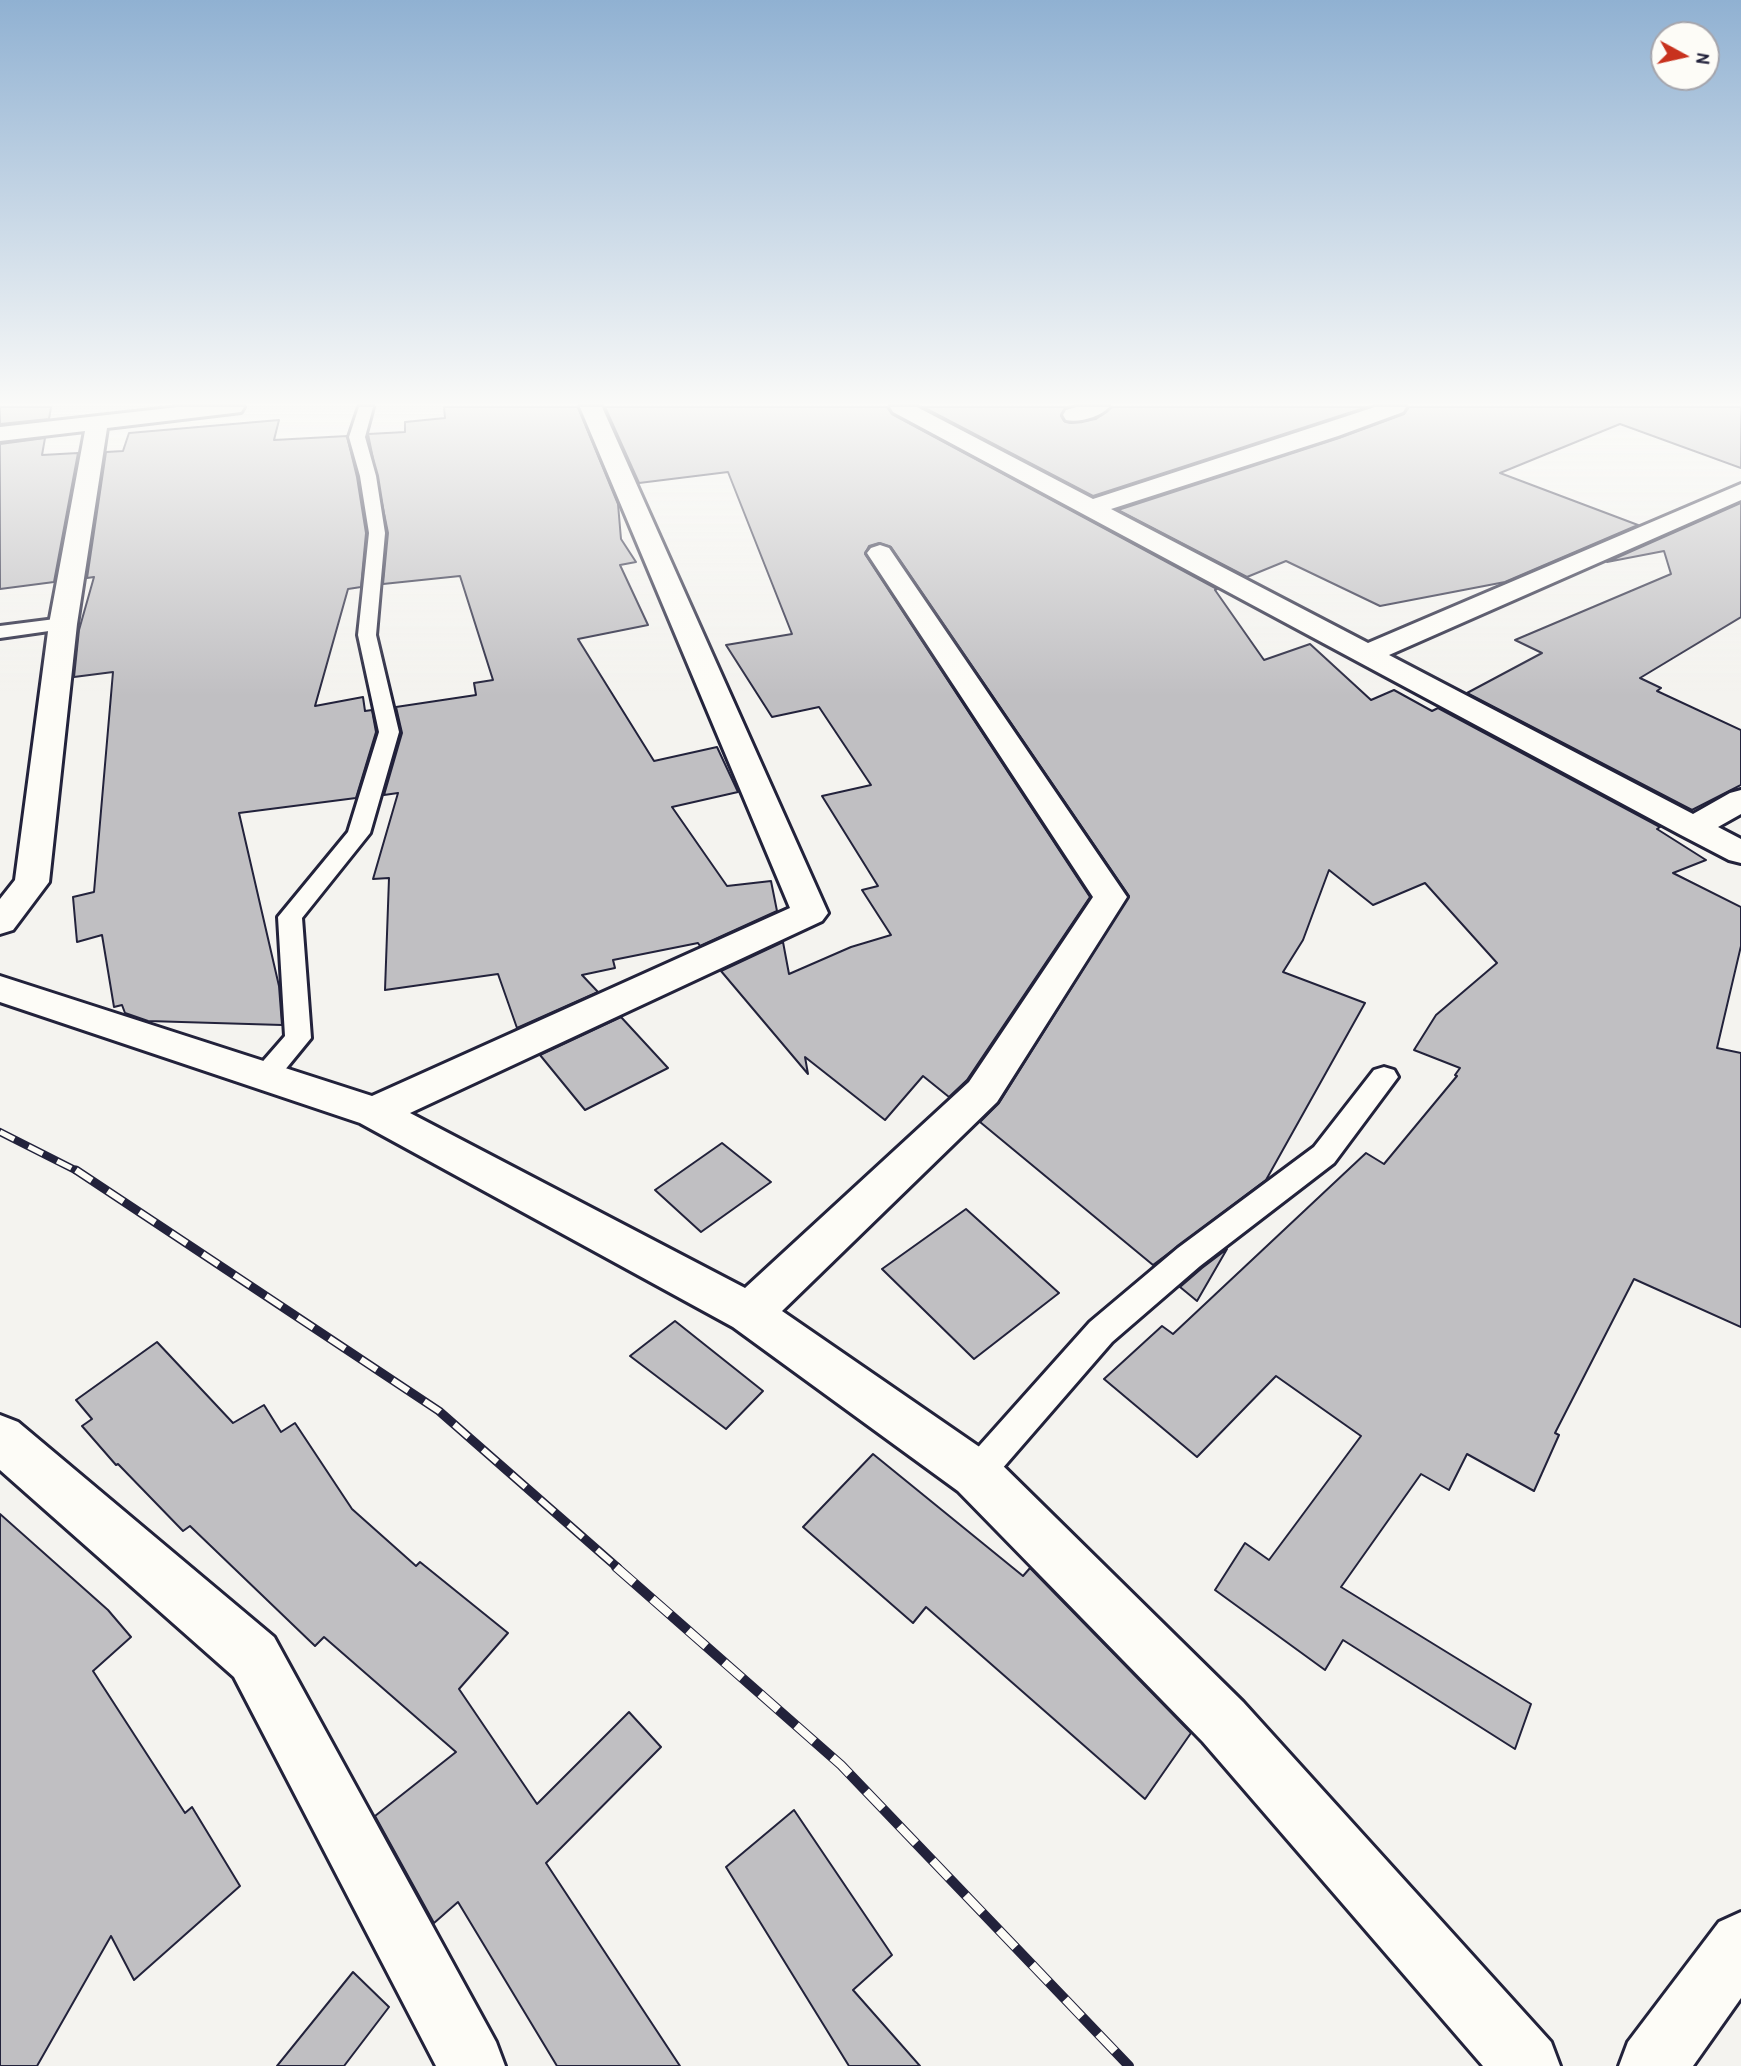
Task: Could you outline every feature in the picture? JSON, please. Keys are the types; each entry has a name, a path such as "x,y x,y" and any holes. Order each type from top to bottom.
{"street":[{"path":"0,922 32,882 63,624 83,503"},
{"path":"374,1112 810,913 633,503"},
{"path":"1081,503 1741,853"},
{"path":"1090,508 1104,503"},
{"path":"1367,654 1713,503"},
{"path":"749,1313 983,1092 1110,897 880,553"},
{"path":"1693,828 1741,800"},
{"path":"0,989 374,1112 749,1313 976,1474 1223,1723 1527,2066"},
{"path":"0,1438 254,1657 472,2066"},
{"path":"1652,2066 1741,1944"}],"lane":[{"path":"265,1075 298,1038 290,917 359,833 389,732 367,635 377,533 372,503"},
{"path":"0,632 63,624"},
{"path":"976,1474 1101,1332 1189,1256 1324,1155 1384,1077"}],"building":[{"path":"0,503 69,503 54,582 0,589"},
{"path":"98,503 361,503 366,533 361,587 348,589 315,706 363,697 365,711 372,710 376,732 356,798 239,813 279,986 282,1025 148,1021 125,1013 122,1005 114,1007 102,935 77,942 73,897 94,892 113,672 74,677 79,630 94,577 87,578"},
{"path":"382,503 618,503 621,539 636,562 620,565 648,625 578,639 654,761 717,747 738,792 672,807 727,886 771,881 777,911 700,946 698,943 613,960 615,968 582,975 598,992 517,1028 498,974 385,990 389,878 373,879 398,793 384,795 402,733 396,707 476,695 474,683 493,680 460,576 383,584 388,533"},
{"path":"740,503 1058,503 1217,589 1215,590 1264,660 1310,644 1371,700 1394,690 1432,711 1438,708 1660,827 1657,829 1706,860 1673,873 1741,907 1741,946 1717,1048 1741,1053 1741,1327 1634,1279 1555,1433 1559,1435 1534,1491 1467,1454 1449,1490 1421,1474 1341,1587 1531,1704 1515,1749 1343,1640 1325,1670 1215,1590 1245,1543 1269,1560 1361,1436 1276,1376 1197,1457 1104,1379 1162,1326 1173,1334 1366,1153 1384,1164 1457,1076 1455,1075 1460,1068 1414,1050 1436,1015 1497,963 1425,883 1373,905 1329,870 1303,940 1283,972 1365,1003 1266,1180 1153,1265 980,1122 999,1103 1129,896 891,547 879,543 869,546 865,554 1090,897 967,1080 949,1097 923,1076 885,1120 805,1057 808,1074 721,971 783,942 789,974 851,947 891,935 862,890 878,886 822,796 871,785 819,707 772,717 726,645 792,634"},
{"path":"1138,503 1581,503 1638,525 1505,582 1380,606 1286,561 1247,577 1118,510"},
{"path":"1741,503 1741,617 1640,678 1661,688 1657,691 1741,730 1741,785 1692,810 1467,693 1542,653 1515,640 1671,574 1664,551 1607,562"},
{"path":"621,1017 668,1068 585,1110 540,1055"},
{"path":"722,1143 771,1182 701,1232 655,1190"},
{"path":"966,1209 1059,1293 974,1359 882,1269"},
{"path":"1227,1249 1197,1301 1180,1287 1202,1268"},
{"path":"675,1321 763,1391 726,1429 630,1356"},
{"path":"157,1342 233,1423 264,1405 281,1432 295,1423 352,1509 416,1566 420,1562 508,1633 459,1689 537,1804 629,1712 661,1747 546,1863 680,2066 557,2066 458,1902 434,1923 375,1816 456,1752 324,1637 315,1646 190,1526 183,1531 118,1464 116,1465 82,1426 92,1419 76,1400"},
{"path":"873,1454 1023,1576 1030,1568 1191,1733 1145,1799 926,1607 913,1623 803,1527"},
{"path":"0,1514 108,1610 131,1637 93,1671 185,1813 192,1807 240,1886 134,1980 111,1936 37,2066 0,2066"},
{"path":"794,1810 892,1955 853,1990 920,2066 849,2066 726,1867"},
{"path":"353,1972 389,2007 344,2066 277,2066"}],"railway":[{"path":"0,1132 79,1172"},
{"path":"76,1170 439,1411 618,1568"},
{"path":"616,1567 841,1765 1129,2066"}]}
